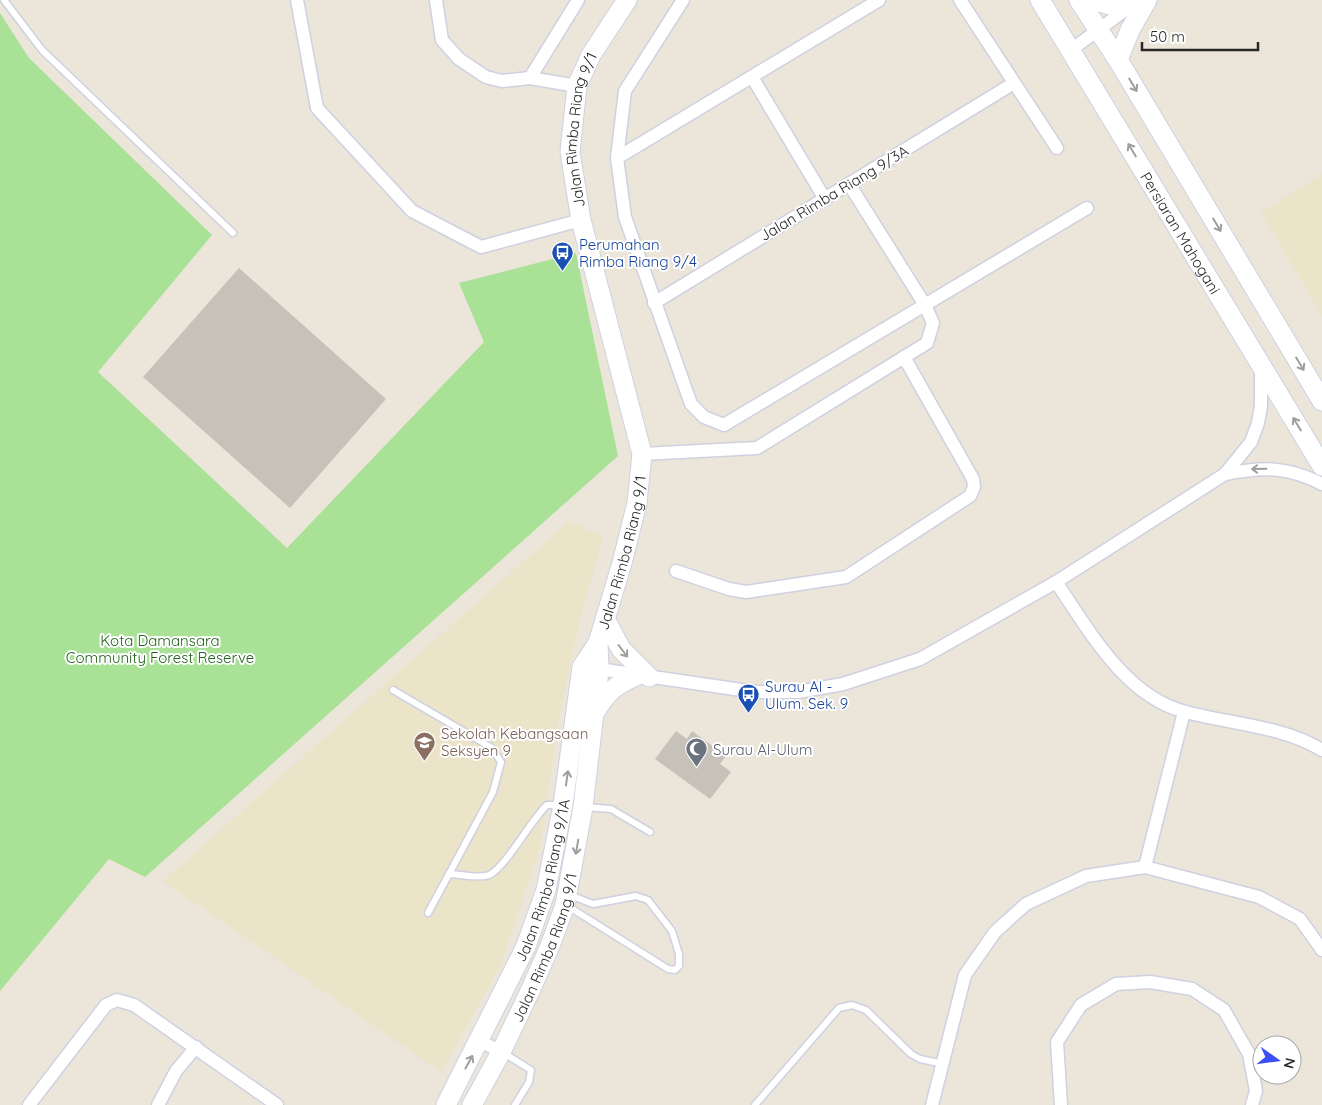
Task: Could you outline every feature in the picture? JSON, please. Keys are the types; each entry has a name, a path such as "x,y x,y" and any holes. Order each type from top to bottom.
{"street":[{"path":"298,0 317,108 412,210 481,247 581,220"},
{"path":"436,0 442,40 460,59 486,77 502,81 530,78 577,86"},
{"path":"530,78 578,0"},
{"name":"Jalan Rimba Riang 9/1","path":"472,1105 501,1052 550,946 566,899 573,806 594,712 591,668 622,563 637,503 642,454 581,220 570,152 577,86 591,56 628,0"},
{"path":"683,0 624,91 617,158 625,216 654,303 690,404 704,417 724,424 1087,208"},
{"path":"617,158 879,0"},
{"path":"960,0 1057,148"},
{"name":"Persiaran Mahogani","path":"1040,0 1322,466"},
{"path":"1079,0 1118,60 1322,401"},
{"path":"1093,0 1114,6 1140,1"},
{"path":"1071,50 1140,1"},
{"path":"1118,60 1140,1"},
{"path":"752,77 826,199"},
{"name":"Jalan Rimba Riang 9/3A","path":"654,303 1014,83"},
{"path":"642,454 757,448 927,344 933,323 926,304 849,184"},
{"path":"676,571 729,589 746,592 840,579 846,577 970,496 974,487 973,479 904,357"},
{"path":"591,668 755,692 798,692 843,684 920,659 1056,582 1225,474 1251,442 1258,423 1262,406 1260,364"},
{"path":"1225,474 1252,469 1282,469 1304,475 1322,484"},
{"path":"1056,582 1102,648 1128,677 1156,700 1184,712 1288,734 1322,750"},
{"path":"605,618 621,649 644,676"},
{"name":"Jalan Rimba Riang 9/1A","path":"446,1105 480,1041 526,946 546,890 573,806 591,668"},
{"path":"594,712 607,693 618,684 644,676"},
{"path":"1145,867 1184,712"},
{"path":"932,1105 944,1064 965,975 994,932 1026,904 1086,876 1145,867 1259,897 1300,920 1322,950"},
{"path":"1061,1105 1057,1042 1081,1006 1116,984 1150,982 1192,989 1224,1010 1249,1054 1256,1091 1252,1105"},
{"path":"29,1105 106,1005 117,1000 134,1005 276,1105"},
{"path":"480,1041 501,1052"},
{"path":"158,1105 176,1071 196,1047"}],"lane":[{"path":"4,0 42,50 233,233"},
{"path":"392,690 492,748 501,762 493,792 428,913"},
{"path":"449,874 488,875 499,867 536,816 547,805 611,809 650,832"},
{"path":"636,896 648,900 672,931 679,954 679,966 676,970 668,969 566,899 593,904 636,896"},
{"path":"755,1105 839,1008 852,1005 866,1010 911,1054 920,1059 944,1064"},
{"path":"501,1052 531,1070 529,1082 515,1105"}],"shaded area":[{"path":"1322,174 1322,315 1261,213"},
{"name":"Sekolah Kebangsaan Seksyen 9","path":"569,521 603,537 580,620 559,717 540,848 500,967 441,1072 163,881"}],"green space":[{"name":"Kota Damansara Community Forest Reserve","path":"0,13 29,58 212,235 98,372 287,548 484,342 459,283 576,253 618,456 145,877 109,859 0,991"}],"building":[{"path":"239,268 386,399 290,508 143,377"},
{"name":"Surau Al-Ulum","path":"676,731 687,739 692,731 726,756 720,764 731,772 710,799 655,759"}],"place":[{"name":"Perumahan Rimba Riang 9/4","path":"563,272"},
{"name":"Surau Al - Ulum. Sek. 9","path":"749,714"},
{"name":"Sekolah Kebangsaan Seksyen 9","path":"425,761"},
{"name":"Surau Al-Ulum","path":"697,768"}]}
